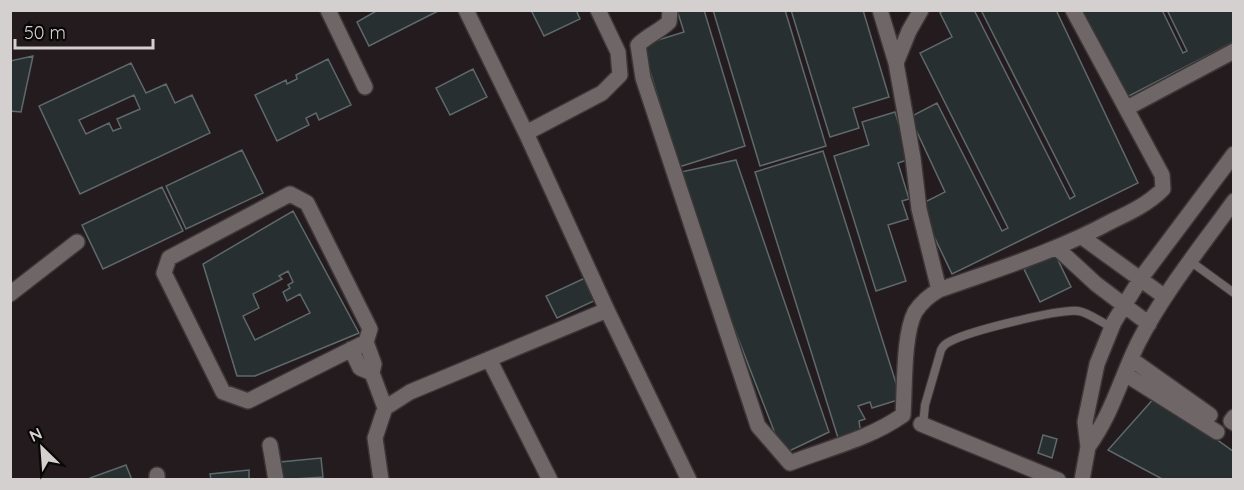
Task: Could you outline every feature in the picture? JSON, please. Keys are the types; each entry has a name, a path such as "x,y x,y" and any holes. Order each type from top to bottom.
{"street":[{"path":"328,10 365,87"},
{"path":"466,10 689,480"},
{"path":"526,133 602,93 620,75 618,52 598,10"},
{"path":"670,10 669,22 647,36 638,45 643,78 758,426 790,463 847,444 887,426 903,415 909,328 916,311 930,296 939,290 1082,237 1151,201 1163,189 1162,176 1073,10"},
{"path":"880,10 896,63 913,158 919,209 939,290"},
{"path":"896,63 909,31 921,10"},
{"path":"1127,108 1233,51"},
{"path":"1082,480 1088,447 1085,422 1097,364 1111,327 1141,278 1233,154"},
{"path":"366,342 248,401 223,392 164,273 169,258 290,194 307,203 370,329 366,342 374,364 372,373 386,408"},
{"path":"1088,447 1103,426 1131,359 1165,297 1232,205"},
{"path":"1082,237 1165,297"},
{"path":"10,294 77,242"},
{"path":"1057,248 1149,324"},
{"path":"381,480 375,438 386,408 410,392 607,310"},
{"path":"351,349 360,368 372,373"},
{"path":"489,359 550,480"},
{"path":"1131,359 1210,415"},
{"path":"1125,374 1217,432"},
{"path":"1233,417 1231,421 1233,423"},
{"path":"922,424 1058,480"},
{"path":"270,445 276,480"}],"lane":[{"path":"1190,261 1233,293"},
{"path":"922,424 925,405 944,344 1057,313 1079,311 1111,327"}],"building":[{"path":"378,10 440,10 369,46 357,22"},
{"path":"531,10 576,10 580,19 544,36"},
{"path":"677,10 704,10 745,146 679,167 642,45 684,32"},
{"path":"713,10 785,10 826,146 760,166"},
{"path":"791,10 863,10 889,97 853,108 859,128 830,137"},
{"path":"944,10 974,10 1070,199 1075,196 981,10 1056,10 1138,183 952,274 919,205 945,192 910,117 937,103 1002,231 1008,228 920,53 952,37 940,13"},
{"path":"1081,10 1162,10 1183,53 1187,51 1167,10 1234,10 1234,42 1125,98"},
{"path":"33,56 21,112 10,111 10,61"},
{"path":"328,59 351,105 319,120 316,113 306,118 309,125 277,141 255,95 286,80 287,84 297,79 296,75"},
{"path":"131,63 146,93 166,84 175,103 192,95 210,133 80,194 39,106","holes":["134,95 140,109 117,119 121,128 113,131 109,123 86,134 79,120"]},
{"path":"473,69 487,97 450,115 436,88"},
{"path":"895,112 910,159 898,163 909,199 902,201 908,219 888,225 906,281 876,291 834,156 869,145 862,122"},
{"path":"242,150 263,193 186,229 166,186"},
{"path":"823,151 901,399 872,408 870,402 858,406 865,419 859,421 861,435 839,441 755,172"},
{"path":"736,160 829,432 783,454 720,292 681,172"},
{"path":"162,187 183,231 103,269 82,225"},
{"path":"293,211 359,333 255,376 237,376 203,264","holes":["288,271 293,282 288,285 290,288 283,292 287,301 300,294 310,313 255,340 243,316 259,308 253,294 282,279 279,276"]},
{"path":"1055,254 1071,287 1040,302 1024,269"},
{"path":"585,278 596,300 557,318 546,296"},
{"path":"1156,396 1234,452 1234,480 1164,480 1108,450"},
{"path":"1043,435 1057,439 1052,458 1038,453"},
{"path":"321,458 323,477 281,480 280,462"},
{"path":"126,465 132,480 90,480 90,478"},
{"path":"249,470 249,480 211,480 210,474"}]}
